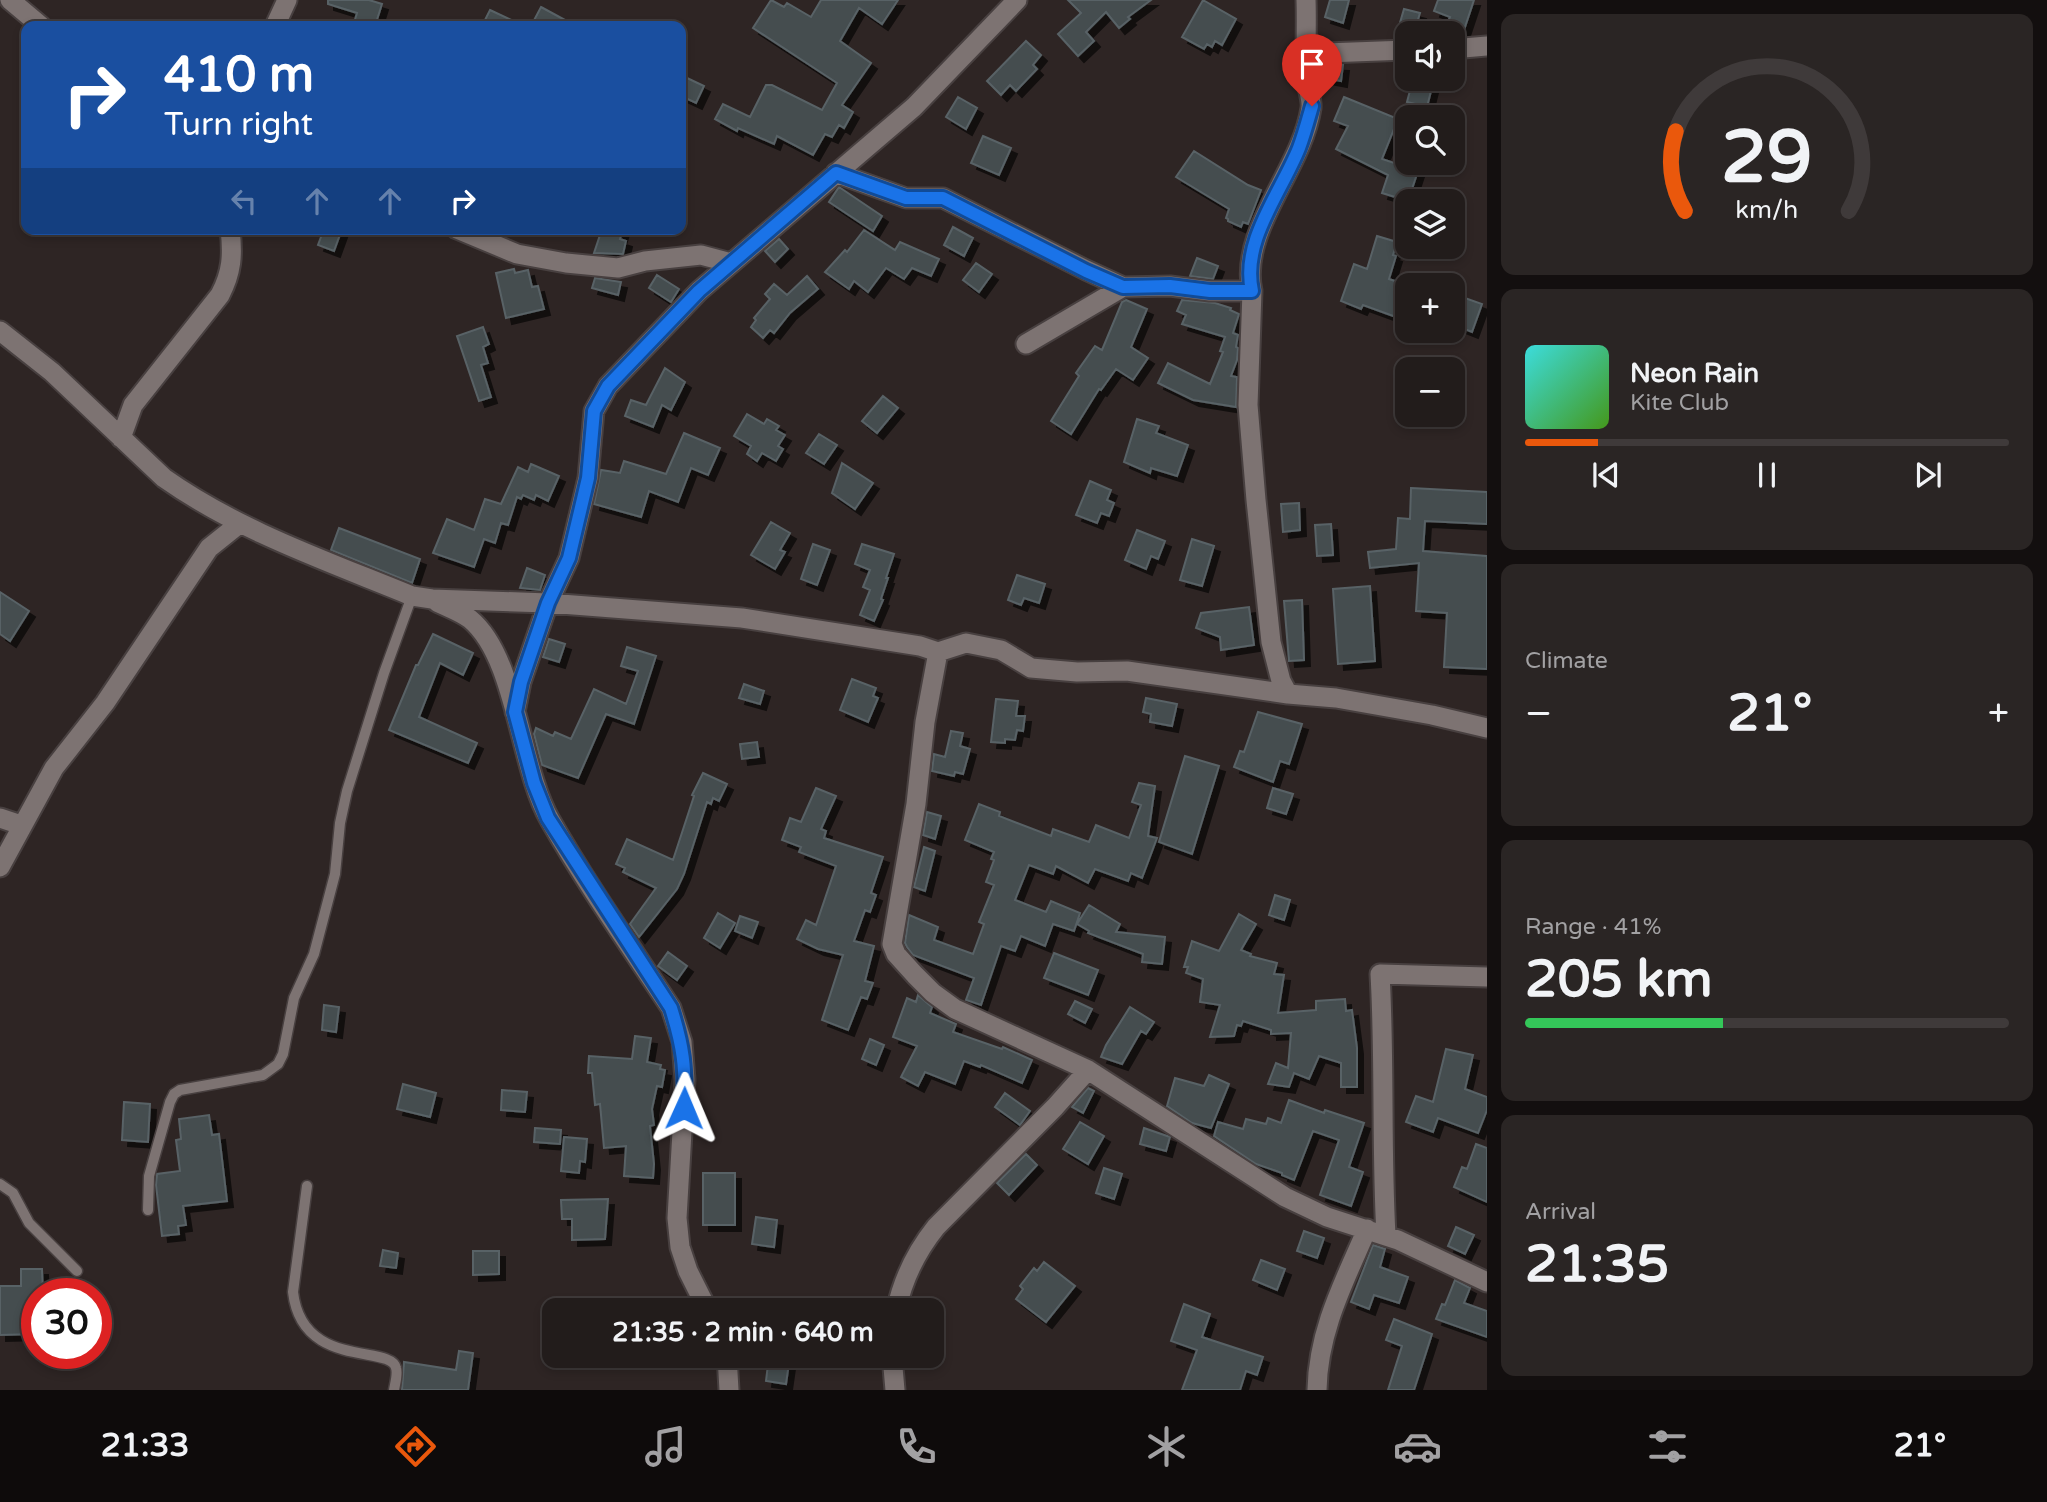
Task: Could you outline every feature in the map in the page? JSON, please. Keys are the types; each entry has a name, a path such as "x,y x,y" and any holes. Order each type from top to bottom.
{"street":[{"path":"10,0 35,21"},
{"path":"277,21 287,0"},
{"path":"515,712 521,682 548,603 569,558 588,478 594,411 608,386 699,291 914,107 1017,0"},
{"path":"1288,694 1281,681 1271,642 1256,500 1248,405 1252,291 1249,277 1253,248 1299,149 1312,106 1307,81 1306,0"},
{"path":"1465,47 1487,46"},
{"path":"1307,48 1326,53 1395,50"},
{"path":"836,173 906,198 943,198 1123,287 1170,286 1210,291 1252,291"},
{"path":"121,438 133,405 219,295 229,278 233,258 231,235"},
{"path":"471,235 517,254 566,263 618,268 645,261 701,255 730,263"},
{"path":"1026,344 1123,287"},
{"path":"0,331 52,372 164,478 239,524 412,596 742,618 920,646 937,652 966,643 1002,650 1031,668 1077,673 1127,671 1288,694 1336,698 1487,728"},
{"path":"0,867 54,768 105,704 209,548 239,524"},
{"path":"432,599 470,619 487,640 515,712 534,783 548,818 671,1008 682,1042 685,1080 677,1218 680,1247 702,1298"},
{"path":"937,652 925,722 916,804 892,944 896,954 933,993 955,1009 1088,1070 1285,1197 1327,1217 1386,1236 1487,1282"},
{"path":"0,818 21,825"},
{"path":"1386,1236 1382,1165 1384,1044 1380,974 1487,976"},
{"path":"900,1298 909,1267 921,1245 1088,1070"},
{"path":"1317,1390 1317,1365 1326,1327 1367,1229"},
{"path":"728,1368 729,1390"},
{"path":"893,1368 895,1390"}],"lane":[{"path":"149,1210 149,1176 153,1157 174,1094 180,1090 263,1075 271,1072 283,1054 294,998 314,954 335,874 340,823 347,791 384,673 412,596"},
{"path":"0,1184 13,1193 29,1223 76,1271"},
{"path":"307,1186 293,1292 294,1307 310,1333 329,1346 387,1358 397,1369 394,1390"}],"building":[{"path":"328,0 369,0 382,4 377,21 355,21 357,13 328,4"},
{"path":"771,0 784,7 787,3 811,17 821,0 898,0 882,24 859,8 840,41 871,63 842,105 853,112 844,128 839,125 832,137 825,134 813,155 777,136 774,144 738,128 737,131 715,119 723,104 750,117 766,85 772,85 822,110 837,83 753,28"},
{"path":"1068,0 1151,0 1128,17 1130,19 1119,28 1106,12 1086,32 1094,41 1078,56 1058,34 1081,13"},
{"path":"1203,0 1236,19 1222,45 1215,41 1212,47 1207,44 1204,49 1182,37"},
{"path":"1330,0 1349,0 1343,23 1325,17"},
{"path":"1438,0 1474,0 1465,27 1465,21 1448,21 1450,17 1434,11"},
{"path":"541,7 567,21 534,21"},
{"path":"1404,9 1420,13 1418,21 1400,21"},
{"path":"490,10 513,21 484,21"},
{"path":"1026,41 1041,55 1033,65 1037,69 1016,91 1010,85 1001,95 987,81"},
{"path":"1318,64 1343,65 1341,81 1319,77"},
{"path":"687,78 704,86 696,103 686,98"},
{"path":"1410,91 1431,91 1428,105 1407,102"},
{"path":"958,97 977,108 966,129 946,117"},
{"path":"1344,97 1395,118 1395,126 1382,159 1395,163 1395,175 1417,175 1412,189 1395,189 1395,197 1382,193 1388,175 1336,149 1348,126 1334,121"},
{"path":"983,136 1011,148 999,175 971,163"},
{"path":"1194,151 1248,185 1261,190 1248,224 1243,222 1241,227 1228,221 1226,218 1229,209 1176,177"},
{"path":"839,187 882,216 873,231 829,202"},
{"path":"953,227 973,238 964,256 944,245"},
{"path":"864,230 895,250 900,242 939,259 931,276 912,268 904,279 886,268 868,292 854,281 849,289 825,272 845,250 847,252"},
{"path":"322,235 340,235 334,251 318,245"},
{"path":"600,235 621,235 620,239 626,241 623,254 594,253"},
{"path":"1377,236 1395,241 1395,259 1389,279 1395,281 1395,317 1363,305 1361,309 1341,301 1354,264 1367,269"},
{"path":"779,239 788,249 775,262 765,251"},
{"path":"1197,258 1218,266 1213,279 1190,276"},
{"path":"976,263 992,274 979,292 963,280"},
{"path":"514,269 515,273 528,270 532,287 538,286 544,309 506,318 496,273"},
{"path":"657,275 679,289 671,302 649,288"},
{"path":"807,276 818,289 790,313 774,333 770,330 763,338 751,327 756,320 754,318 770,299 765,294 774,284 787,295"},
{"path":"595,278 621,282 618,295 592,288"},
{"path":"1465,298 1482,304 1472,332 1465,329"},
{"path":"1126,300 1147,309 1131,347 1148,358 1133,380 1116,369 1101,390 1099,389 1071,434 1051,421 1079,376 1076,373 1095,346 1102,350 1122,302"},
{"path":"1182,300 1215,303 1231,308 1230,310 1239,314 1233,333 1238,335 1237,360 1231,376 1237,377 1236,407 1193,400 1158,383 1168,363 1210,384 1223,352 1220,351 1225,337 1182,324 1186,315 1177,311"},
{"path":"483,327 489,344 483,347 488,363 481,365 491,397 479,401 457,336"},
{"path":"665,368 685,382 671,410 662,405 653,427 625,416 631,400 646,405"},
{"path":"883,396 898,408 877,433 862,421"},
{"path":"747,414 764,424 767,419 779,426 776,430 785,435 778,446 783,449 776,461 762,453 757,461 747,454 751,446 734,436"},
{"path":"1137,419 1159,426 1156,433 1188,445 1177,476 1151,468 1150,473 1124,462"},
{"path":"684,433 720,448 708,475 691,468 678,502 649,491 641,517 594,504 601,470 620,473 624,461 666,474"},
{"path":"819,434 837,445 824,464 806,453"},
{"path":"842,463 873,483 855,509 832,493"},
{"path":"531,464 559,476 548,501 536,495 534,500 523,495 521,499 517,497 508,525 501,523 495,543 484,539 474,567 433,553 447,519 474,530 485,499 501,504 518,467 528,472"},
{"path":"1090,481 1111,490 1107,500 1114,503 1109,516 1101,513 1097,523 1076,515"},
{"path":"1411,488 1487,492 1487,524 1425,521 1423,551 1487,556 1487,669 1444,667 1447,613 1416,611 1419,563 1370,568 1368,552 1396,549 1398,518 1410,519"},
{"path":"1299,503 1300,530 1283,532 1281,504"},
{"path":"771,522 790,533 780,550 785,552 775,569 751,555"},
{"path":"1331,524 1333,555 1317,556 1315,525"},
{"path":"339,528 420,559 412,583 331,550"},
{"path":"1137,530 1165,541 1158,559 1151,556 1146,569 1125,560"},
{"path":"1192,539 1214,546 1202,586 1180,580"},
{"path":"813,544 830,550 817,585 801,579"},
{"path":"862,544 894,554 886,578 881,599 883,600 874,621 860,615 870,590 863,587 870,570 855,564"},
{"path":"527,568 545,575 540,590 520,588"},
{"path":"1017,575 1045,584 1039,603 1024,598 1021,605 1008,600"},
{"path":"1370,586 1375,661 1338,664 1333,589"},
{"path":"0,592 29,611 10,641 0,634"},
{"path":"1302,600 1304,660 1289,661 1284,601"},
{"path":"1249,607 1254,645 1221,650 1220,637 1196,628 1201,613"},
{"path":"433,634 473,653 463,675 440,663 419,717 477,743 468,763 389,730 416,665"},
{"path":"549,639 565,644 559,662 543,657"},
{"path":"627,647 656,656 634,724 606,714 578,778 542,765 534,734 536,728 553,736 555,732 571,739 594,689 626,704 638,671 621,666"},
{"path":"852,679 876,688 873,696 878,698 868,722 840,710"},
{"path":"744,684 764,691 760,704 739,698"},
{"path":"1146,698 1177,704 1172,726 1150,722 1151,714 1143,712"},
{"path":"996,699 1018,701 1016,716 1025,716 1023,731 1017,730 1015,740 1005,739 1005,743 991,742"},
{"path":"1258,712 1302,724 1289,764 1280,761 1273,782 1234,767 1240,751 1244,752"},
{"path":"951,731 963,733 960,746 970,749 963,774 955,772 954,776 932,771 934,754 945,757"},
{"path":"757,742 759,757 742,759 740,744"},
{"path":"1185,756 1219,766 1192,854 1159,842"},
{"path":"703,773 727,784 719,801 713,798 711,804 707,802 677,889 639,937 630,924 656,888 623,872 625,868 616,864 627,839 673,860 694,796 692,795"},
{"path":"1139,783 1155,786 1148,836 1157,838 1142,878 1131,873 1128,881 1095,869 1088,883 1056,866 1053,874 1029,865 1015,900 1046,912 1051,901 1080,913 1074,931 1053,924 1045,946 1021,936 1015,951 1001,946 981,1005 966,1000 974,978 913,955 907,947 905,943 909,915 938,927 934,940 973,954 984,924 979,922 994,885 986,882 994,852 965,840 979,804 1000,812 999,816 1051,836 1053,829 1089,842 1096,825 1129,838 1141,805 1132,802"},
{"path":"816,788 836,796 821,829 826,831 824,838 883,857 871,893 876,895 870,912 865,910 854,941 874,946 865,981 873,983 867,999 861,997 848,1030 822,1020 843,955 818,949 797,939 806,920 816,925 836,866 799,852 801,847 782,840 790,818 801,822"},
{"path":"1273,788 1293,794 1286,814 1267,808"},
{"path":"927,812 941,816 935,839 923,835"},
{"path":"924,847 935,851 925,891 914,887"},
{"path":"1275,895 1290,900 1284,920 1269,915"},
{"path":"1089,905 1120,924 1116,932 1165,937 1162,964 1142,962 1143,954 1088,933 1089,931 1077,924"},
{"path":"718,913 735,923 720,948 704,938"},
{"path":"1239,914 1256,924 1241,950 1251,954 1250,956 1277,963 1274,974 1284,975 1278,1013 1316,1010 1316,1001 1345,999 1346,1011 1352,1010 1357,1048 1357,1087 1341,1087 1341,1063 1319,1056 1309,1079 1294,1073 1289,1087 1268,1084 1276,1063 1288,1068 1291,1033 1271,1034 1271,1030 1243,1021 1241,1026 1237,1025 1234,1036 1210,1037 1220,1005 1200,1002 1203,979 1186,973 1188,967 1184,967 1192,941 1219,951"},
{"path":"740,916 758,922 752,938 735,931"},
{"path":"668,952 687,966 677,980 658,966"},
{"path":"1054,953 1098,970 1088,995 1044,978"},
{"path":"918,995 932,1007 930,1013 956,1024 953,1032 1002,1049 1003,1047 1032,1060 1022,1083 981,1065 980,1067 964,1061 955,1084 925,1072 918,1086 901,1077 917,1046 893,1037 907,998 916,1002"},
{"path":"1075,1001 1092,1009 1085,1023 1068,1014"},
{"path":"324,1005 339,1007 336,1032 322,1030"},
{"path":"1130,1007 1154,1022 1146,1034 1141,1031 1122,1064 1101,1057 1106,1045"},
{"path":"635,1036 651,1038 647,1062 661,1065 660,1069 665,1070 662,1087 657,1086 652,1109 654,1125 650,1126 653,1178 624,1176 626,1146 604,1148 600,1104 595,1105 592,1073 588,1073 589,1056 632,1059"},
{"path":"870,1039 884,1045 876,1065 862,1059"},
{"path":"1446,1049 1473,1055 1465,1089 1487,1097 1487,1110 1478,1133 1438,1118 1433,1132 1406,1122 1416,1096 1433,1102"},
{"path":"1209,1075 1229,1084 1211,1128 1192,1123 1167,1106 1175,1078 1204,1086"},
{"path":"403,1084 436,1093 430,1117 397,1109"},
{"path":"1088,1088 1094,1091 1083,1113 1072,1107"},
{"path":"502,1090 527,1092 525,1112 501,1110"},
{"path":"1005,1093 1030,1111 1020,1125 995,1107"},
{"path":"1289,1100 1324,1113 1325,1110 1364,1123 1349,1167 1363,1172 1351,1206 1320,1195 1339,1140 1313,1131 1294,1180 1256,1164 1214,1136 1218,1122 1243,1129 1246,1119 1266,1124 1268,1118 1281,1123"},
{"path":"124,1102 150,1104 148,1142 122,1140"},
{"path":"209,1115 212,1135 219,1134 227,1201 183,1206 186,1225 178,1226 179,1234 162,1236 157,1174 180,1171 176,1140 181,1139 179,1119"},
{"path":"1080,1122 1104,1136 1088,1164 1063,1149"},
{"path":"535,1128 561,1130 560,1144 534,1142"},
{"path":"1144,1128 1170,1137 1166,1151 1140,1144"},
{"path":"564,1137 587,1139 585,1162 580,1161 579,1173 561,1171"},
{"path":"1476,1144 1487,1148 1487,1202 1454,1187 1462,1167 1467,1169"},
{"path":"1026,1154 1037,1165 1009,1195 997,1183"},
{"path":"1104,1168 1122,1174 1114,1199 1096,1193"},
{"path":"703,1173 735,1173 735,1225 703,1225"},
{"path":"608,1199 605,1239 572,1240 572,1219 562,1219 561,1200"},
{"path":"756,1217 777,1220 774,1247 752,1244"},
{"path":"1456,1227 1474,1235 1465,1254 1448,1246"},
{"path":"1304,1231 1324,1238 1317,1258 1297,1251"},
{"path":"1373,1245 1385,1249 1380,1267 1408,1277 1399,1303 1374,1295 1369,1309 1351,1302"},
{"path":"383,1250 398,1253 396,1268 380,1266"},
{"path":"473,1251 499,1251 499,1274 473,1275"},
{"path":"1261,1260 1285,1269 1277,1290 1253,1280"},
{"path":"1044,1262 1075,1286 1046,1322 1016,1299 1023,1289 1020,1286 1034,1268 1037,1271"},
{"path":"21,1269 42,1269 42,1278 21,1278"},
{"path":"1455,1280 1470,1288 1464,1303 1487,1311 1487,1337 1436,1319"},
{"path":"0,1286 21,1286 21,1334 0,1335"},
{"path":"1184,1304 1210,1314 1202,1337 1263,1357 1257,1375 1246,1371 1240,1390 1182,1390 1197,1350 1171,1341"},
{"path":"1394,1319 1432,1334 1414,1390 1388,1390 1402,1346 1386,1340"},
{"path":"459,1351 473,1353 468,1390 402,1390 404,1362 456,1370"},
{"path":"768,1368 788,1368 786,1384 766,1381"}],"route":[{"path":"684,1108 682,1042 671,1008 548,818 534,783 515,712 521,682 548,603 569,558 588,478 594,411 608,386 699,291 836,173 906,198 943,198 1123,287 1170,286 1210,291 1252,291 1249,277 1253,248 1299,149 1312,106"}]}
